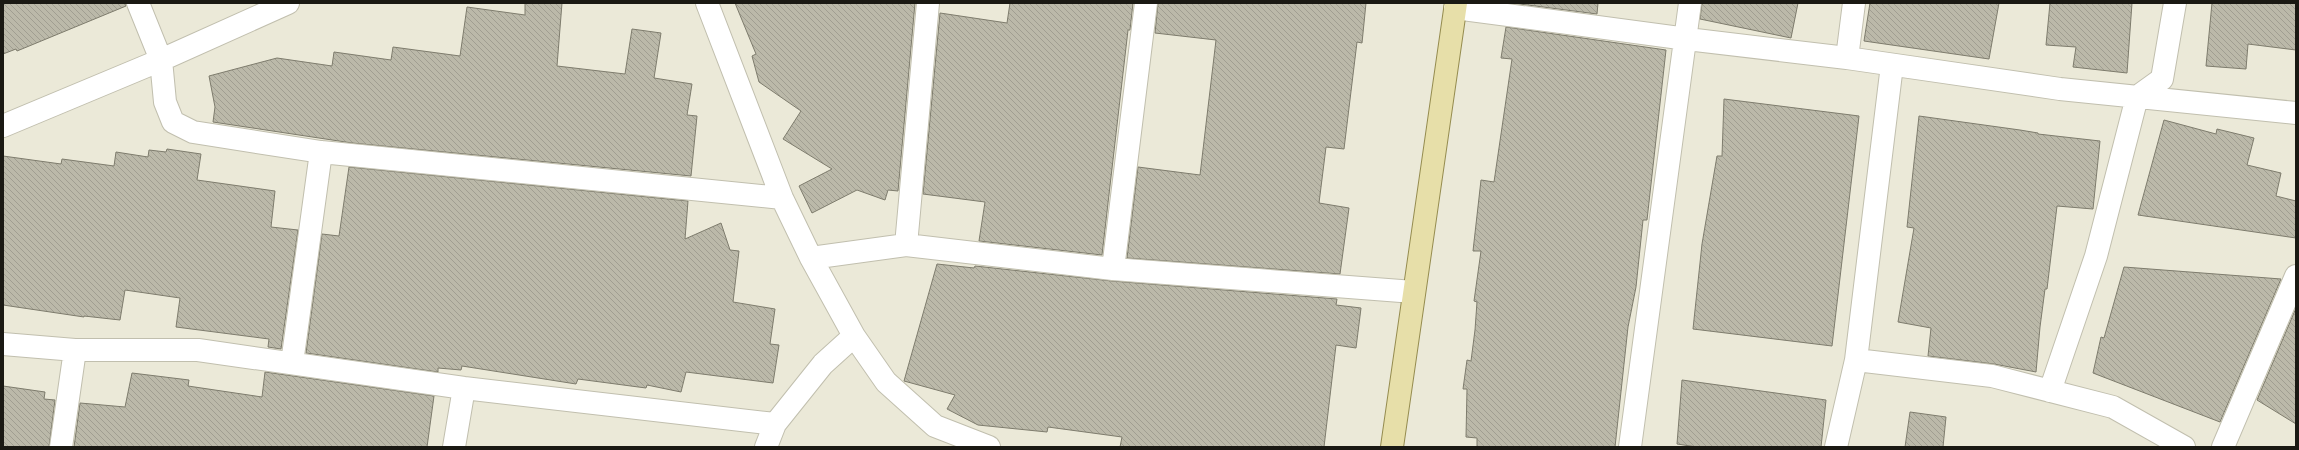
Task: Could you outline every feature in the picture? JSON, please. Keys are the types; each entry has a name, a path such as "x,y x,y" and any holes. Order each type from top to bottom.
{"main road":[{"path":"1392,447 1456,6"}],"street":[{"path":"138,3 161,60 165,102 173,122 193,132 321,152 782,198"},
{"path":"3,126 161,60 288,3"},
{"path":"707,3 782,198 811,258 854,336 886,382 935,426 989,447"},
{"path":"906,245 928,3"},
{"path":"1113,269 1146,3"},
{"path":"1630,447 1687,39 1690,3"},
{"path":"1847,58 1854,3"},
{"path":"2050,391 2096,256 2137,97 2162,80 2175,3"},
{"path":"1456,6 1687,39 1847,58 2060,89 2296,113"},
{"path":"1836,447 1856,360 1892,65"},
{"path":"292,363 321,152"},
{"path":"811,258 906,245 1113,269 1414,292"},
{"path":"2222,447 2296,276"},
{"path":"766,447 775,424 823,364 854,336"},
{"path":"3,344 75,350 198,350 464,388 775,424"},
{"path":"61,447 75,350"},
{"path":"1856,360 1992,376 2113,407 2184,447"},
{"path":"454,447 464,388"}],"building":[{"path":"3,3 126,3 126,6 17,51 16,49 3,54"},
{"path":"525,3 562,3 557,66 625,74 632,29 661,33 654,78 692,84 687,115 697,116 691,176 352,143 213,122 215,107 209,76 277,58 332,66 334,52 391,60 393,47 460,56 467,7 525,15"},
{"path":"735,3 915,3 898,191 888,190 885,200 857,190 812,213 799,186 832,169 783,139 801,111 759,82 752,56 756,54"},
{"path":"1010,3 1133,3 1130,30 1128,30 1102,255 979,241 985,202 923,194 940,13 1007,23"},
{"path":"1158,3 1366,3 1362,43 1357,42 1344,149 1326,147 1319,203 1349,208 1340,274 1127,258 1138,167 1200,175 1216,40 1155,33"},
{"path":"1512,3 1598,3 1597,14"},
{"path":"1702,3 1798,3 1791,38 1700,19"},
{"path":"1870,3 1999,3 1989,59 1864,41"},
{"path":"2050,3 2132,3 2127,73 2073,67 2076,47 2046,45"},
{"path":"2212,3 2296,3 2296,50 2248,44 2246,69 2206,66"},
{"path":"1506,27 1666,50 1647,220 1643,220 1636,287 1628,327 1615,447 1477,447 1477,438 1466,437 1467,389 1463,389 1467,360 1471,361 1477,302 1474,301 1481,251 1473,251 1481,180 1494,182 1512,59 1501,58"},
{"path":"1724,99 1859,116 1832,346 1693,329 1702,244 1717,156 1722,156"},
{"path":"1919,116 2020,130 2038,134 2100,141 2093,209 2057,206 2047,289 2045,289 2040,327 2036,372 1994,364 1928,356 1931,328 1898,322 1914,228 1907,227"},
{"path":"2164,120 2216,134 2217,129 2254,138 2247,165 2281,173 2276,196 2296,201 2296,238 2138,215"},
{"path":"167,149 201,154 197,180 275,191 271,227 298,230 281,349 268,347 269,339 176,327 180,298 125,290 120,320 84,317 3,305 3,156 61,164 62,159 114,166 116,152 148,157 149,150 166,152"},
{"path":"349,167 688,201 685,239 721,223 730,250 739,251 733,302 775,309 770,344 779,345 773,383 686,372 681,392 647,385 646,388 578,379 576,384 462,366 461,370 438,368 438,372 306,353 322,234 339,236"},
{"path":"937,264 974,268 975,266 1112,281 1337,299 1336,305 1361,308 1356,348 1336,345 1324,447 1120,447 1122,437 1048,427 1047,432 978,425 947,409 955,395 904,381"},
{"path":"2124,267 2281,279 2220,422 2093,373 2101,337 2104,338"},
{"path":"2296,308 2296,424 2257,400"},
{"path":"265,372 434,396 427,447 74,447 80,403 125,407 132,373 189,380 188,386 262,397"},
{"path":"1682,380 1826,400 1821,447 1697,447 1677,444"},
{"path":"3,386 45,392 44,399 55,400 49,447 3,447"},
{"path":"1910,412 1946,417 1943,447 1905,447"}]}
